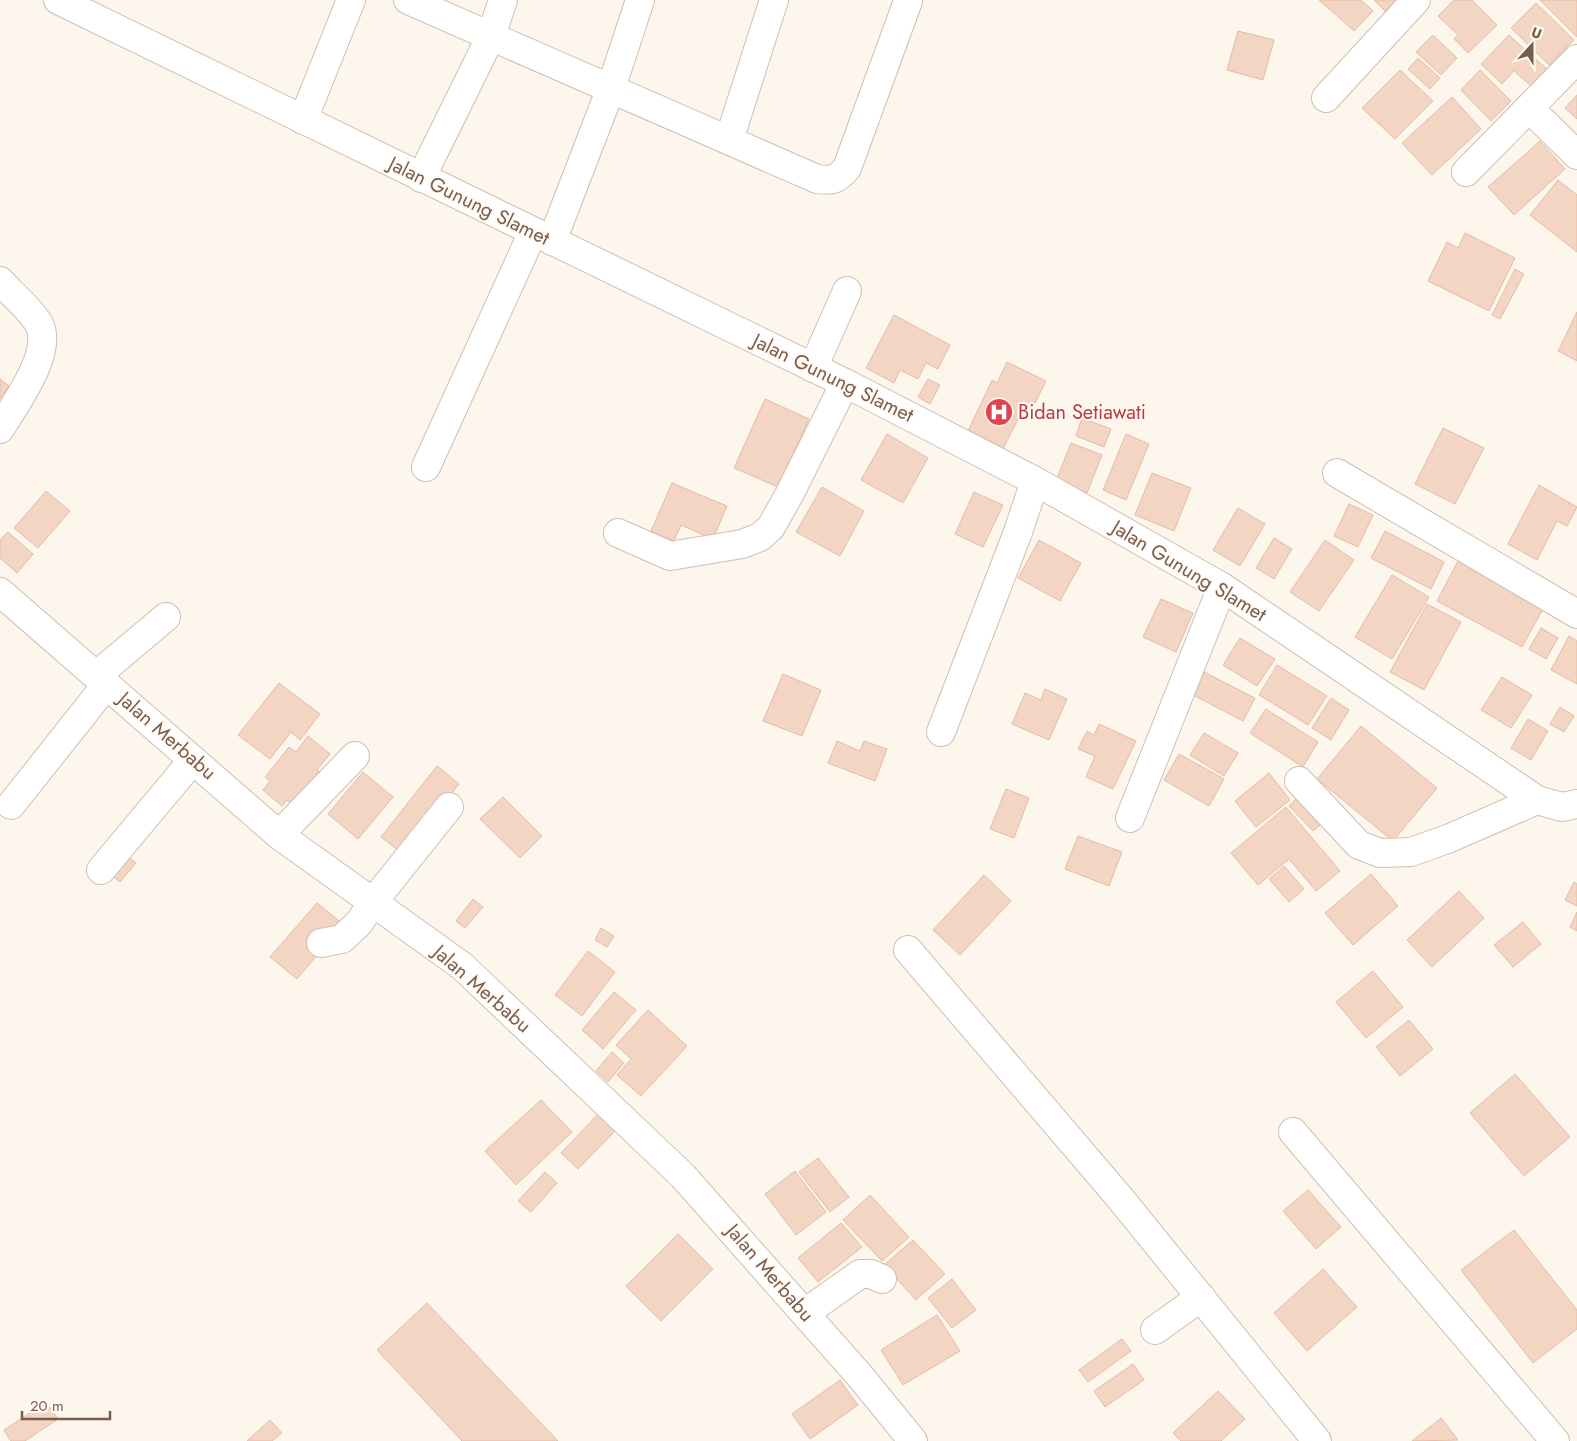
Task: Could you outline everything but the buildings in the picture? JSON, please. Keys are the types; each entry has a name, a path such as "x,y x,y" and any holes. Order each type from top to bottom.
{"street":[{"name":"Jalan Gunung Slamet","path":"58,0 845,383 1035,481 1222,587 1537,800 1562,806 1577,804"},
{"path":"303,120 351,0"},
{"path":"408,0 817,178 830,180 839,178 847,168 908,1"},
{"path":"421,178 491,36 503,0"},
{"path":"426,467 542,236 611,88 640,0"},
{"path":"729,140 774,0"},
{"path":"1326,98 1416,0"},
{"path":"1466,172 1577,59"},
{"path":"1529,108 1577,155"},
{"path":"0,282 39,323 43,341 34,370 0,429"},
{"path":"813,368 847,291"},
{"path":"618,532 670,556 742,544 760,537 771,527 789,495 845,383"},
{"path":"1337,472 1577,614"},
{"path":"940,732 1018,532 1035,481"},
{"path":"1130,818 1222,587"},
{"name":"Jalan Merbabu","path":"0,592 279,835 462,966 649,1142 734,1231 913,1441"},
{"path":"12,805 102,679 166,617"},
{"path":"279,835 355,756"},
{"path":"101,870 193,760"},
{"path":"1298,782 1360,845 1380,853 1411,852 1450,838 1537,800"},
{"path":"321,943 342,939 359,923 373,902 449,806"},
{"path":"908,950 1120,1198 1317,1441"},
{"path":"1293,1132 1555,1441"},
{"path":"805,1313 860,1274 871,1274 882,1278"},
{"path":"1155,1330 1201,1298"}],"place":[{"name":"Bidan Setiawati","path":"999,412"}]}
